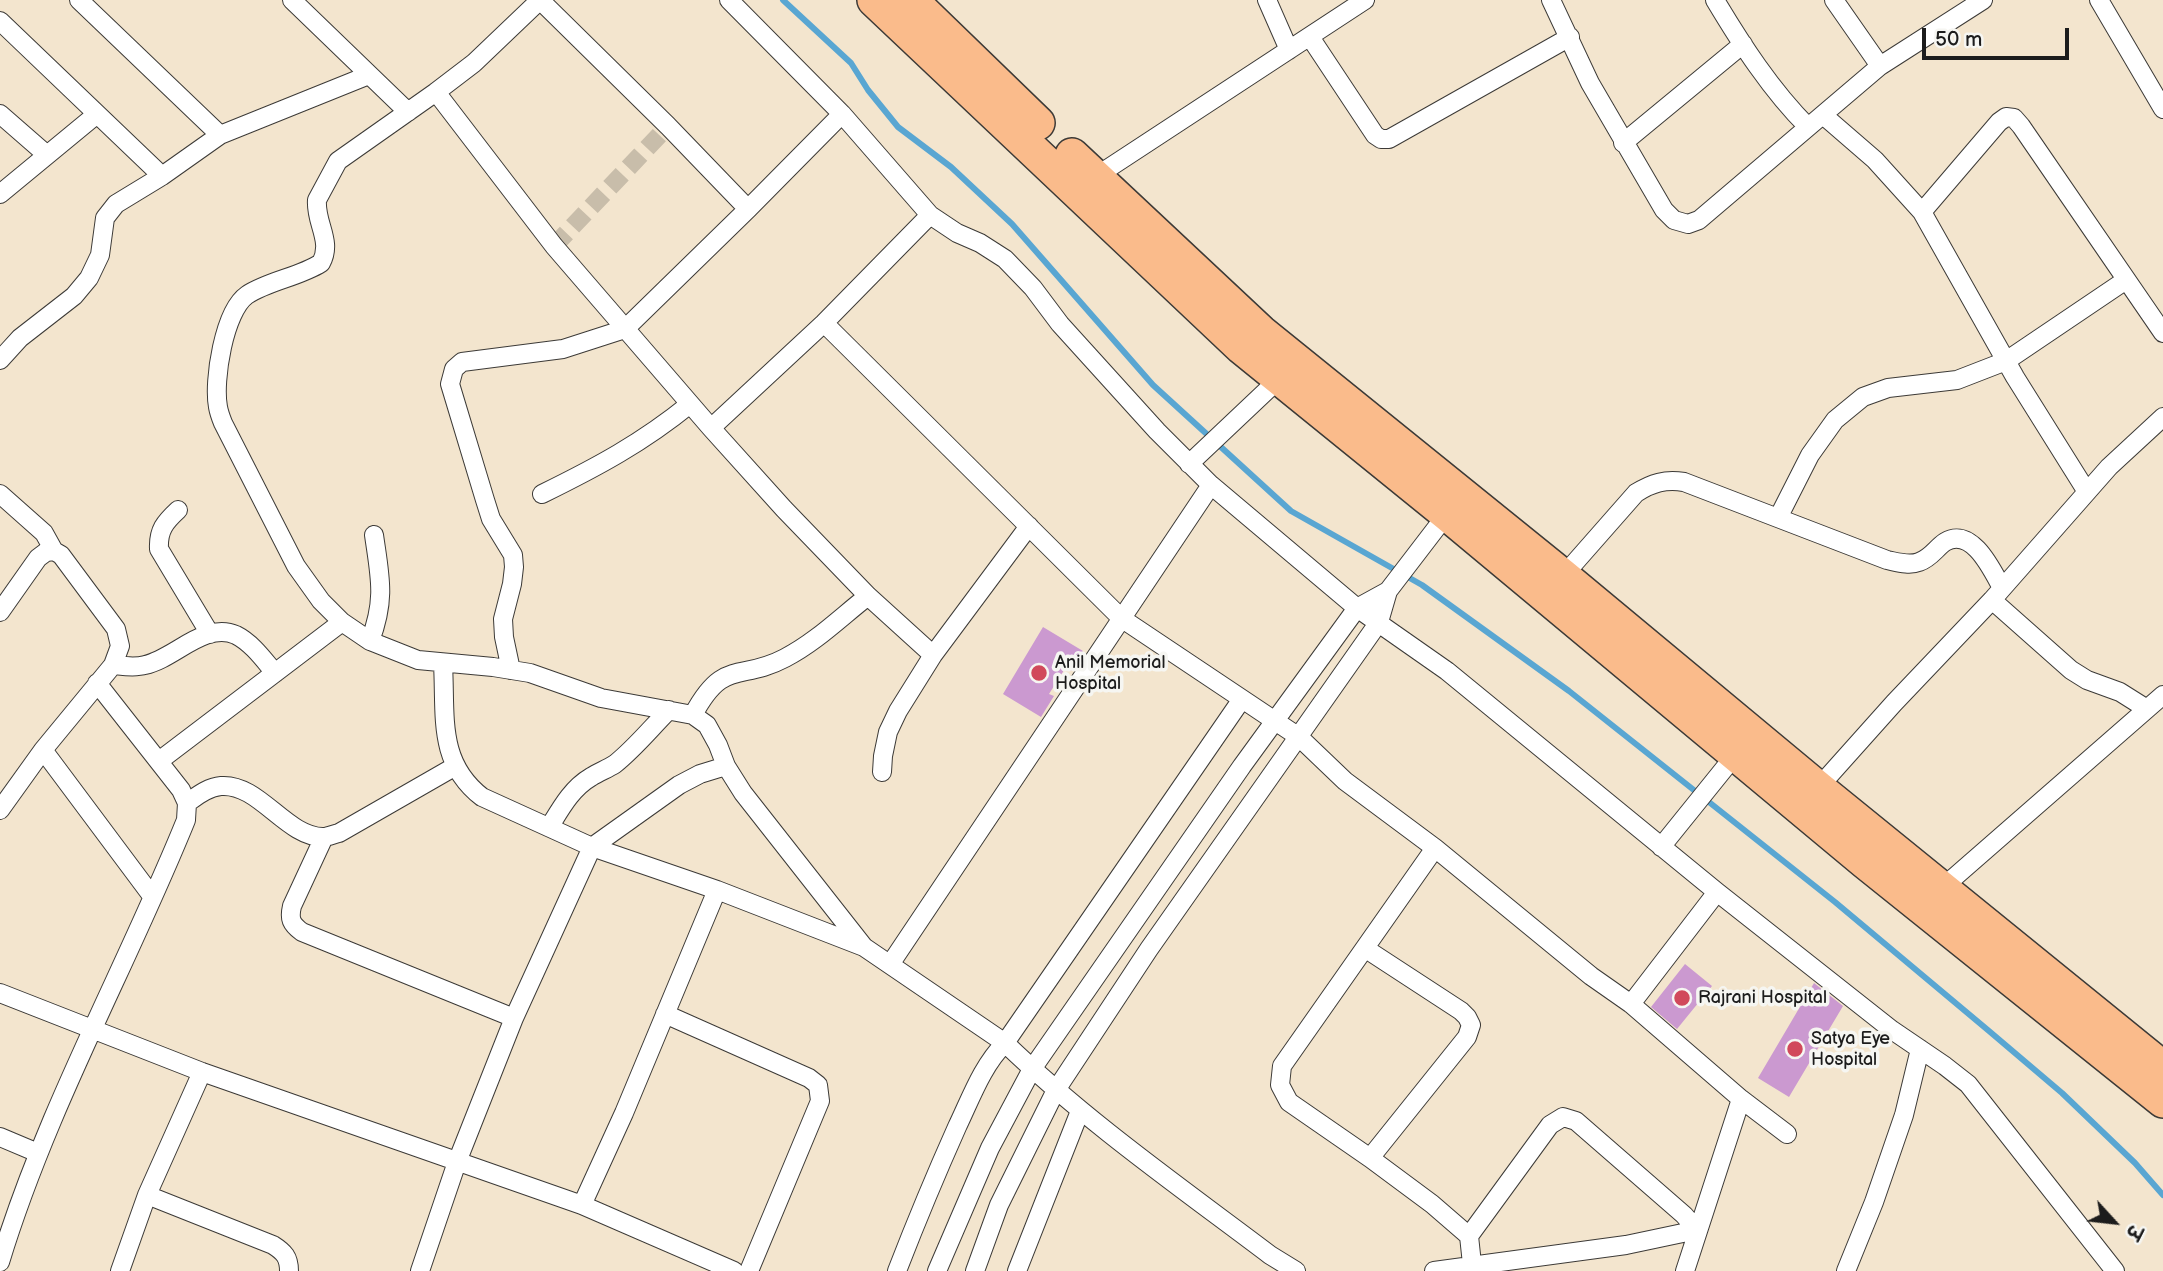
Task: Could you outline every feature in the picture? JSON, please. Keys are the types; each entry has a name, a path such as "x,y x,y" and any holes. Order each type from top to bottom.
{"highway":[{"path":"874,0 1241,347 1447,514 1865,862 2163,1101"},
{"path":"911,0 1261,332 2163,1068"}],"street":[{"path":"79,0 220,135"},
{"path":"292,0 408,113"},
{"path":"748,209 540,0 474,63 436,93 338,161 317,200 316,208 327,243 326,255 321,263 313,268 247,295 237,305 227,330 217,385 218,407 223,423 296,566 321,601 342,622 370,641 418,660 530,673 601,698 693,715 706,725 719,745 726,766 743,793 864,947"},
{"path":"729,0 842,114 930,215 1005,259 1033,288 1060,324 1211,485 1357,608 1447,671 1661,848 1892,1030 1968,1084 2115,1271"},
{"path":"1267,0 1289,50"},
{"path":"1095,177 1365,0"},
{"path":"1551,0 1590,83 1623,144 1664,210 1674,220 1688,224 1699,220 1880,66 1983,0"},
{"path":"1715,0 1782,98 1808,127"},
{"path":"1834,0 1880,66"},
{"path":"2099,0 2163,109"},
{"path":"0,21 162,176"},
{"path":"1310,37 1375,135 1381,139 1389,139 1570,37"},
{"path":"1623,144 1743,44"},
{"path":"0,360 20,338 74,296 89,278 100,255 106,218 116,204 220,135 369,75"},
{"path":"436,93 554,246 711,428 868,596 933,655"},
{"path":"0,114 47,155"},
{"path":"0,194 97,114"},
{"path":"511,670 503,618 512,584 513,555 491,519 450,384 454,369 462,362 563,349 625,328 842,114"},
{"path":"1823,115 1875,160 1922,212 2049,435 2087,492"},
{"path":"1922,212 1999,122 2006,117 2014,118 2163,333"},
{"path":"711,428 824,323 930,215"},
{"path":"1778,518 1810,455 1835,420 1863,397 1888,388 1957,380 2006,361 2126,280"},
{"path":"824,323 1121,618 1298,737 1345,782 1434,848 1591,976 1631,1004 1741,1099 1787,1134"},
{"path":"1189,464 1280,378"},
{"path":"542,494 633,447 690,404"},
{"path":"1818,788 1997,594 2109,467 2163,417"},
{"path":"1563,576 1636,493 1651,483 1669,480 1684,482 1887,560 1919,563 1945,542 1959,538 1971,544 1982,555 1997,594 2071,670 2087,680 2120,692 2147,709"},
{"path":"891,963 1211,485"},
{"path":"0,494 44,533 54,551 61,555 116,629 120,646 113,665 43,750 0,810"},
{"path":"178,510 166,521 158,534 159,549 210,634"},
{"path":"975,1271 999,1205 1056,1090 1149,949 1378,622 1388,591 1447,514"},
{"path":"882,772 888,732 898,711 933,655 1029,526"},
{"path":"370,641 381,608 382,587 374,535"},
{"path":"0,612 7,587 38,558 46,552 54,551"},
{"path":"937,1271 990,1148 1032,1069 1357,608 1388,591"},
{"path":"693,715 716,681 734,671 783,659 808,644 868,596"},
{"path":"159,761 342,622"},
{"path":"113,665 147,665 210,634 225,632 250,645 275,673"},
{"path":"443,664 447,743 454,767 467,785 482,797 592,847 717,890 864,947 1005,1043 1080,1111 1270,1255 1296,1271"},
{"path":"0,1262 38,1153 186,820 187,803 181,790 97,684"},
{"path":"1942,888 2163,695"},
{"path":"897,1271 929,1189 984,1070 1242,699"},
{"path":"550,826 564,803 580,785 612,766 633,748 668,710"},
{"path":"43,750 152,896"},
{"path":"1661,848 1736,754"},
{"path":"420,1271 457,1162 514,1018 592,847 679,785 726,766"},
{"path":"187,803 207,789 222,786 238,788 297,828 324,837 338,833 454,767"},
{"path":"324,837 292,906 290,917 293,926 514,1018"},
{"path":"1434,848 1282,1066 1280,1085 1289,1102 1432,1204 1469,1236"},
{"path":"582,1205 624,1113 717,890"},
{"path":"1631,1004 1717,892"},
{"path":"1366,949 1461,1012 1471,1025 1467,1037 1370,1158"},
{"path":"0,993 202,1072 582,1205 734,1271"},
{"path":"665,1014 809,1077 818,1085 820,1101 749,1271"},
{"path":"1846,1271 1874,1202 1904,1115 1920,1049"},
{"path":"120,1271 147,1195 202,1072"},
{"path":"1685,1271 1741,1099"},
{"path":"1017,1271 1080,1111"},
{"path":"1461,1268 1469,1236 1550,1125 1563,1117 1576,1121 1684,1215 1697,1230"},
{"path":"0,1137 38,1153"},
{"path":"147,1195 273,1245 283,1251 289,1261 289,1271"},
{"path":"1434,1271 1626,1245 1697,1230"}],"building":[{"path":"1043,627 1083,651 1071,671 1066,667 1049,694 1054,696 1041,717 1003,694"},
{"path":"1685,964 1712,986 1677,1029 1651,1007"},
{"path":"1814,983 1843,1006 1789,1097 1758,1078"}],"waterway":[{"path":"783,0 851,63 868,90 898,127 951,167 1012,224 1153,385 1291,511 1422,585 1569,691 1835,902 1989,1031 2062,1093 2135,1163 2163,1195"}],"tunnel":[{"path":"554,246 668,126"}],"place":[{"name":"Anil Memorial Hospital","path":"1039,673"},
{"name":"Rajrani Hospital","path":"1682,998"},
{"name":"Satya Eye Hospital","path":"1795,1049"}]}
